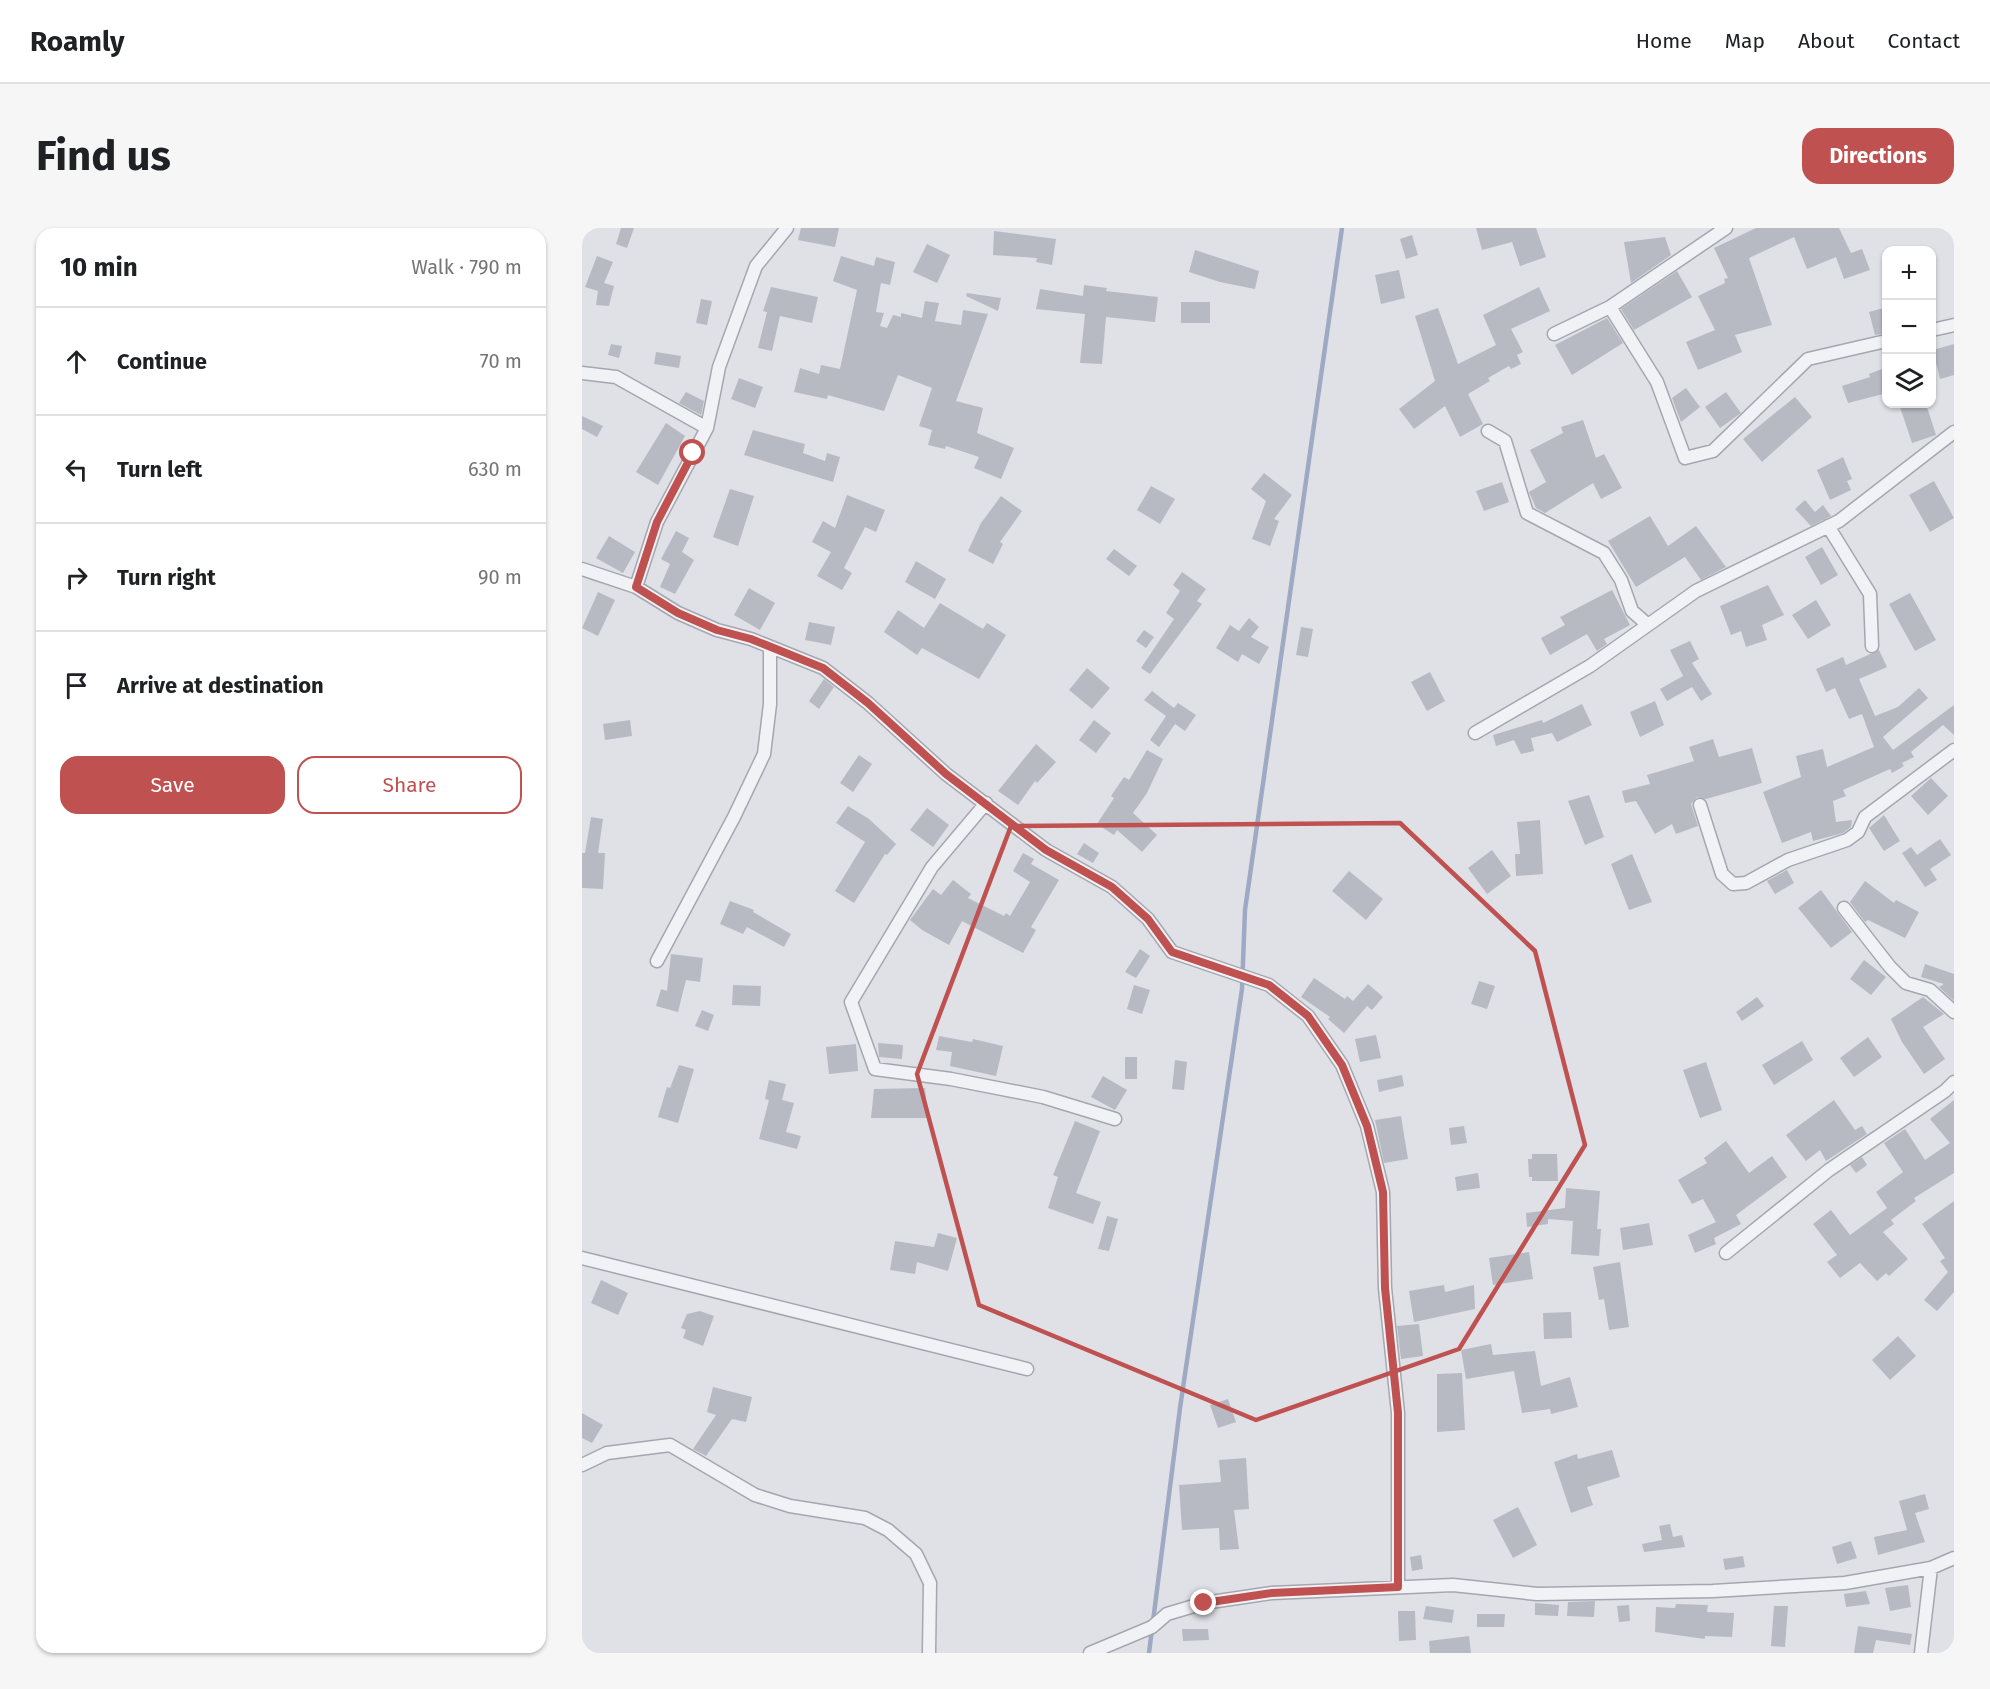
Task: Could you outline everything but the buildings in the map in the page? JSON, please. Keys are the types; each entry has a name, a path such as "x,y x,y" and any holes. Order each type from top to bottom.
{"street":[{"path":"636,587 657,522 707,428 718,367 756,266 787,228"},
{"path":"1554,334 1610,307 1726,228"},
{"path":"1610,307 1657,382 1685,458 1713,451 1808,359 1882,342"},
{"path":"1936,329 1954,325"},
{"path":"582,373 616,377 707,428"},
{"path":"1488,431 1505,441 1527,513 1604,553 1621,580 1632,611 1648,625"},
{"path":"1475,733 1590,666 1696,591 1839,521 1954,432"},
{"path":"1828,526 1870,594 1872,646"},
{"path":"582,569 636,587 678,613 717,630 751,639 823,668 868,703 946,774 986,802 1046,850 1112,887 1148,919 1172,952 1269,985 1308,1016 1342,1065 1367,1126 1383,1192 1385,1288 1398,1413 1398,1587"},
{"path":"657,961 734,817 764,754 770,704 770,648"},
{"path":"1700,805 1722,874 1733,884 1746,883 1788,860 1847,840 1858,832 1864,817 1954,750"},
{"path":"986,802 932,867 851,1002 875,1069 951,1079 1043,1097 1115,1119"},
{"path":"1844,908 1884,960 1906,983 1930,990 1954,1012"},
{"path":"1726,1253 1829,1170 1954,1082"},
{"path":"582,1258 1027,1369"},
{"path":"582,1465 607,1453 670,1445 755,1495 790,1506 864,1518 888,1530 916,1554 930,1583 929,1653"},
{"path":"1090,1653 1152,1627 1167,1614 1204,1603 1272,1593 1453,1585 1537,1594 1713,1591 1845,1582 1931,1568 1954,1558"},
{"path":"1921,1653 1931,1568"}],"highlighted area":[{"path":"1400,823 1535,951 1585,1145 1459,1349 1256,1420 979,1305 917,1074 1011,826"}],"waterway":[{"path":"1149,1653 1180,1408 1242,989 1245,910 1342,228"}],"route":[{"path":"693,453 657,522 636,587 678,613 717,630 751,639 823,668 868,703 946,774 986,802 1046,850 1112,887 1148,919 1172,952 1269,985 1308,1016 1342,1065 1367,1126 1383,1192 1385,1288 1398,1413 1398,1587 1272,1593 1204,1603"}]}
